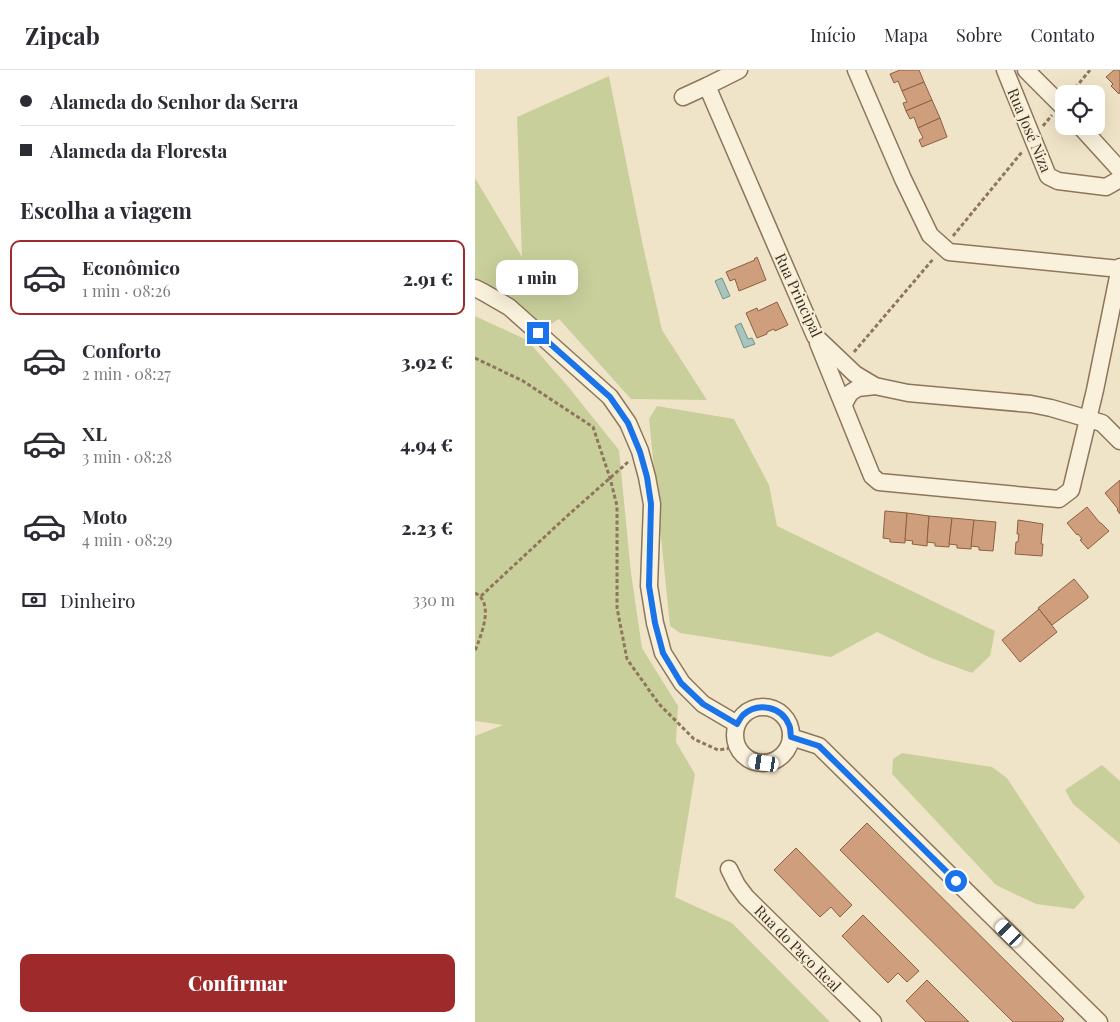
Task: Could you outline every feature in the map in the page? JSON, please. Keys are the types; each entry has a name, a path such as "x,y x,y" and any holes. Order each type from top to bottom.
{"street":[{"path":"683,97 739,70"},
{"path":"815,336 872,476 879,482 1059,499 1071,490 1095,390 1120,268 949,252 930,235 903,180 856,70"},
{"name":"Rua José Niza","path":"1005,70 1048,176 1058,181 1106,187 1120,179"},
{"path":"1026,70 1055,94"},
{"name":"Rua Principal","path":"707,86 815,336 855,374 875,386 908,393 1031,404 1051,408 1102,423 1120,441"},
{"path":"1088,135 1120,170"},
{"path":"475,288 509,307 610,397 628,423 640,452 647,477 651,504 649,586 655,623 663,653 681,683 703,704 737,724"},
{"path":"844,404 850,393 857,388 875,386"},
{"path":"764,707 775,709 784,716 790,726 791,737 788,746 782,755 774,760 764,763 754,761 744,756 738,746 735,736 737,724 743,715 753,709 764,707"},
{"path":"791,737 819,746 1099,1022"},
{"name":"Rua do Paço Real","path":"729,870 746,897 873,1022"}],"path":[{"path":"1078,85 1090,70"},
{"path":"844,364 1055,113"},
{"path":"475,358 523,381 593,427 610,478"},
{"path":"481,596 640,452"},
{"path":"475,593 481,596 486,606 482,630 475,651"}],"green space":[{"path":"609,76 662,330 707,400 631,399 559,319 547,327 475,282 475,178 522,257 517,117"},
{"path":"475,316 527,340 566,384 619,450 631,573 642,648 678,706 676,742 695,774 675,897 732,923 830,1022 475,1022 475,736 503,725 475,721"},
{"path":"657,406 734,419 769,485 777,526 995,631 990,656 972,673 931,658 877,632 831,657 680,633 670,626 649,419"},
{"path":"902,753 992,767 1007,778 1085,897 1074,909 1036,904 996,885 892,774 893,759"},
{"path":"1102,765 1120,781 1120,844 1073,804 1065,790"}],"water":[{"path":"722,278 730,296 723,299 715,281"},
{"path":"741,323 748,339 752,338 755,344 744,348 735,326"}],"building":[{"path":"900,70 919,70 924,82 902,91 898,81 894,83 890,74"},
{"path":"1114,70 1120,70 1119,94 1106,77"},
{"path":"924,82 932,100 906,111 903,103 907,102 902,91"},
{"path":"932,100 940,118 918,128 914,117 910,119 906,111"},
{"path":"940,118 947,137 922,147 919,140 923,138 918,128"},
{"path":"757,257 766,280 739,291 735,279 730,281 726,272 755,260"},
{"path":"777,302 788,325 775,331 774,329 757,338 746,313 757,308 758,311"},
{"path":"1120,480 1120,514 1105,493"},
{"path":"1087,507 1109,531 1088,549 1080,540 1082,539 1078,534 1067,523"},
{"path":"885,511 907,513 905,543 890,542 890,539 883,538"},
{"path":"907,513 929,516 927,546 912,544 913,541 905,540"},
{"path":"929,516 952,518 949,547 935,546 935,543 927,542"},
{"path":"952,518 974,520 971,549 957,548 957,545 949,544"},
{"path":"974,520 996,522 993,551 979,550 979,547 971,546"},
{"path":"1018,520 1043,524 1042,556 1015,554 1019,534 1017,534"},
{"path":"1074,579 1088,598 1052,625 1038,608"},
{"path":"1039,609 1057,632 1020,662 1002,640"},
{"path":"867,823 1064,1019 1062,1022 1013,1022 840,850"},
{"path":"796,848 852,905 840,917 831,907 820,917 774,870"},
{"path":"863,915 919,971 907,982 898,973 888,983 842,936"},
{"path":"927,980 969,1022 926,1022 906,1001"}],"route":[{"path":"538,333 610,397 628,423 640,452 647,477 651,504 649,586 655,623 663,653 681,683 703,704 737,724 743,715 753,709 764,707 775,709 784,716 790,726 791,737 819,746 956,881"}]}
